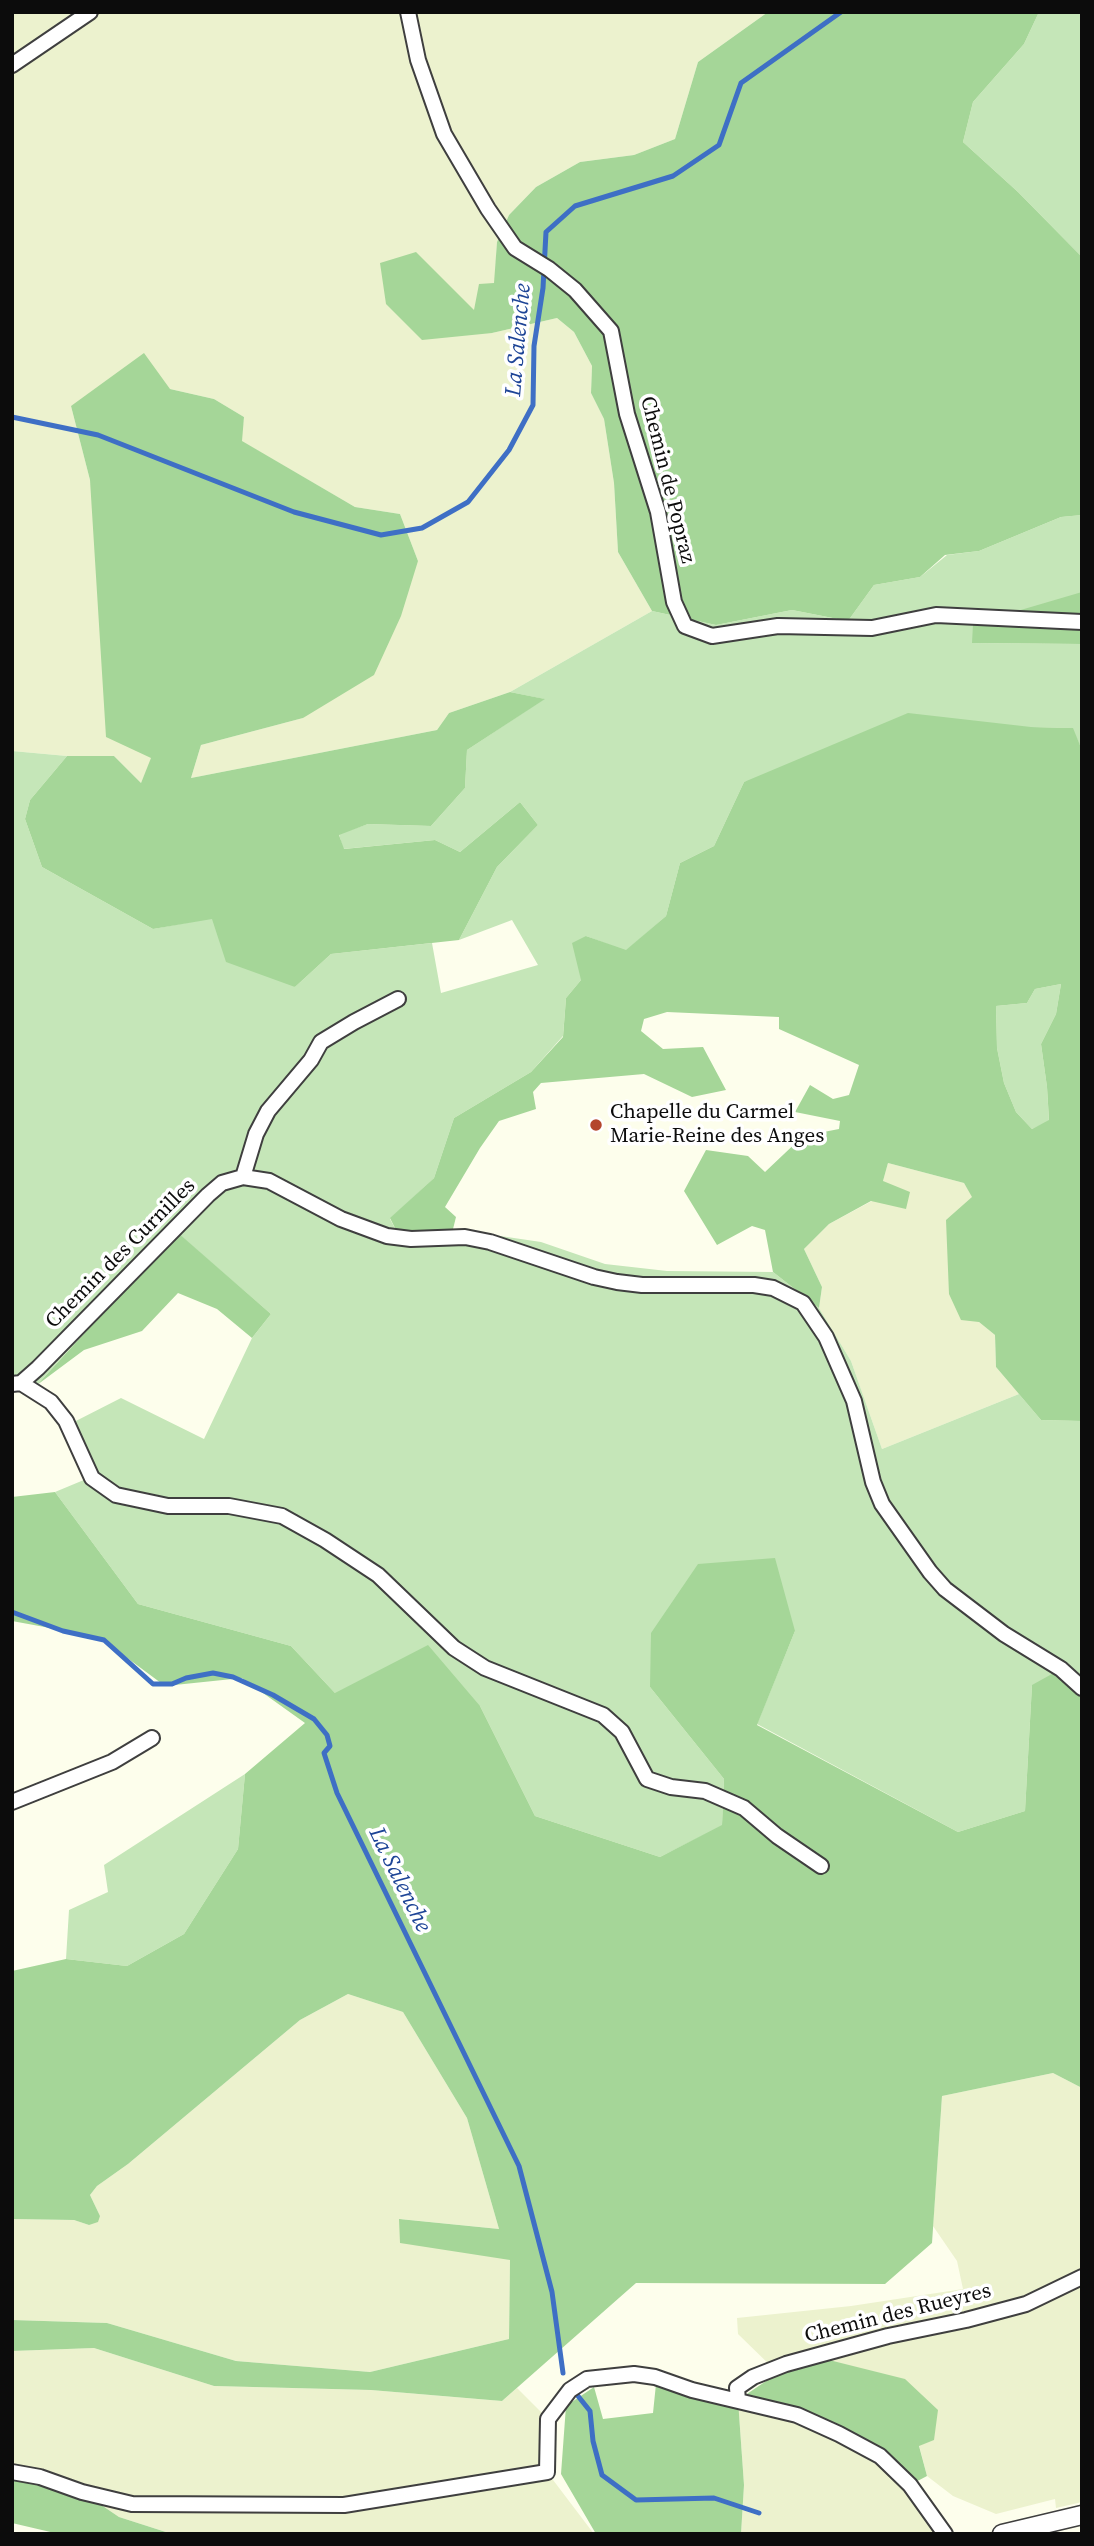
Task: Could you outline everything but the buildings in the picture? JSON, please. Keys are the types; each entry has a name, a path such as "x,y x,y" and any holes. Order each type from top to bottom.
{"street":[{"path":"12,65 90,12"},
{"name":"Chemin de Popraz","path":"408,12 418,60 444,134 488,209 516,248 575,290 611,331 627,414 657,512 674,602 685,626 712,636 778,626 872,628 936,615 1082,622"},
{"path":"398,999 321,1042 311,1059 268,1111 256,1135 243,1177 269,1181 341,1219 387,1236 411,1239 465,1237 490,1242 594,1277 617,1282 642,1285 754,1286 787,1294 803,1303 826,1336 854,1401 873,1482 883,1504 930,1572 945,1588 1004,1634 1061,1669 1082,1688"},
{"name":"Chemin des Curnilles","path":"17,1384 208,1195 222,1183 243,1177"},
{"path":"17,1384 51,1402 66,1421 92,1478 116,1495 168,1506 229,1506 282,1516 378,1575 454,1648 485,1668 603,1715 622,1731 647,1779 671,1787 705,1791 744,1808 777,1836 821,1866"},
{"path":"12,1802 112,1762 152,1738"},
{"name":"Chemin des Rueyres","path":"738,2400 737,2388 753,2377 786,2364 887,2336 966,2320 1026,2304 1082,2277"},
{"path":"12,2472 40,2477 82,2492 132,2504 344,2505 547,2472 548,2419 570,2390 587,2379 634,2374 655,2376 692,2390 797,2415 839,2434 880,2456 910,2484 945,2534"},
{"path":"1002,2534 1082,2515"}],"green space":[{"path":"12,12 768,12 698,62 675,139 634,155 580,162 536,187 509,215 497,242 492,333 557,318 574,332 592,366 591,393 604,419 614,483 618,552 652,611 510,692 449,713 437,730 191,778 201,745 303,718 418,561 400,514 355,507 241,441 244,417 214,399 170,389 71,406 152,758 141,783 114,756 67,756 12,751"},
{"path":"768,12 1039,12 1024,44 973,102 963,142 1018,192 1082,257 1082,515 1061,517 979,551 945,555 920,577 874,585 848,621 792,610 716,625 652,611 618,552 614,483 604,419 591,393 592,366 574,332 557,318 492,333 422,340 386,304 380,263 416,252 474,310 479,284 494,283 497,242 509,215 536,187 580,162 634,155 675,139 698,62"},
{"path":"1039,12 1082,12 1082,257 1018,192 963,142 973,102 1024,44"},
{"path":"144,353 170,389 214,399 244,417 242,441 355,507 400,514 418,561 401,616 374,675 303,718 201,745 191,778 437,730 449,713 510,692 545,699 467,750 465,788 431,826 368,824 339,835 344,849 435,840 460,852 520,802 538,825 497,867 459,940 331,954 295,987 226,962 212,919 153,929 42,867 25,819 30,800 67,756 114,756 141,783 151,758 106,737 90,480 71,406"},
{"path":"1082,515 1082,594 972,643 1082,644 1082,750 1072,728 1031,727 744,782 714,846 680,863 666,916 626,951 586,936 581,980 566,998 563,1036 531,1072 454,1118 434,1178 390,1219 397,1232 453,1229 541,1242 605,1264 667,1271 773,1272 819,1308 851,1361 882,1449 1019,1394 1041,1420 1082,1421 1082,1684 1032,1685 1025,1811 958,1832 757,1724 795,1631 650,1687 724,1779 722,1826 660,1857 535,1816 480,1706 335,1693 291,1646 138,1604 55,1492 91,1477 68,1425 121,1398 204,1439 252,1338 271,1314 176,1232 37,1385 12,1392 12,751 67,756 30,800 25,819 42,867 153,929 212,918 295,987 331,954 432,943 441,993 538,965 512,920 459,940 497,867 538,825 520,802 460,852 435,840 343,849 339,834 368,824 431,826 465,788 467,750 544,699 510,692 652,611 716,625 792,610 848,621 874,585 920,577 947,555 979,551 1061,517"},
{"path":"1082,592 1082,644 972,643 973,624"},
{"path":"908,713 1031,727 1073,728 1082,750 1082,1421 1041,1420 996,1367 995,1335 979,1322 961,1320 949,1294 946,1220 972,1197 964,1183 888,1163 883,1181 910,1192 906,1209 871,1201 829,1224 804,1249 822,1287 819,1308 773,1272 765,1230 752,1226 717,1245 684,1191 706,1150 748,1156 765,1172 803,1136 839,1129 840,1121 795,1112 810,1085 833,1099 849,1095 859,1065 779,1029 779,1017 667,1012 644,1019 641,1031 663,1049 703,1047 726,1090 692,1097 644,1074 541,1083 533,1092 536,1109 499,1121 480,1148 445,1207 456,1217 453,1229 397,1232 390,1218 434,1178 454,1118 531,1072 563,1037 566,998 581,980 572,943 586,936 626,950 666,916 680,863 714,846 744,782","holes":["1061,984 1056,1014 1041,1044 1049,1120 1032,1129 1016,1112 1004,1083 997,1048 996,1006 1027,1003 1035,989"]},
{"path":"1061,984 1056,1014 1041,1044 1049,1121 1032,1129 1016,1112 1004,1083 997,1048 996,1006 1027,1003 1035,989"},
{"path":"888,1163 964,1183 973,1197 979,1322 995,1335 996,1367 1019,1394 882,1449 851,1361 819,1308 822,1287 804,1249 829,1224 872,1201 883,1181"},
{"path":"177,1232 271,1314 252,1338 217,1309 178,1293 142,1331 84,1350 37,1385"},
{"path":"55,1492 138,1604 291,1646 335,1693 428,1645 480,1706 535,1816 660,1857 722,1825 724,1779 650,1687 651,1633 698,1564 775,1558 795,1631 757,1725 958,1832 1025,1811 1032,1685 1061,1669 1082,1688 1082,2088 1053,2073 942,2096 932,2243 885,2284 636,2283 502,2401 371,2390 214,2386 94,2348 12,2351 12,2320 107,2323 236,2361 370,2372 509,2339 510,2260 400,2243 399,2219 499,2229 467,2118 403,2012 348,1994 300,2020 128,2164 97,2186 90,2195 100,2216 98,2222 89,2225 74,2220 12,2219 12,1971 66,1959 127,1966 184,1934 238,1849 245,1774 305,1723 242,1678 165,1686 99,1637 12,1621 12,1497"},
{"path":"245,1774 238,1849 184,1934 127,1966 66,1959 69,1910 108,1892 104,1865"},
{"path":"348,1994 403,2012 467,2118 499,2229 400,2219 510,2260 509,2339 370,2372 236,2361 107,2323 12,2320 12,2219 74,2220 89,2225 100,2216 90,2195 97,2186 128,2164 300,2020"},
{"path":"1053,2073 1082,2088 1082,2502 1056,2508 1055,2499 996,2514 953,2496 927,2476 919,2445 778,2373 738,2334 737,2318 851,2306 963,2289 957,2261 933,2226 942,2096"},
{"path":"94,2348 214,2386 371,2390 502,2401 517,2388 548,2419 547,2472 594,2534 172,2534 119,2517 82,2492 12,2472 12,2351"},
{"path":"829,2360 905,2379 938,2410 934,2440 919,2446 927,2476 910,2485 839,2434 738,2400 778,2373"},
{"path":"656,2384 738,2400 744,2485 741,2534 596,2534 561,2474 566,2406 594,2387 603,2419 653,2413"},
{"path":"738,2400 797,2415 880,2456 945,2534 741,2534 744,2485"},
{"path":"12,2472 82,2492 119,2517 172,2534 59,2534 12,2523"}],"waterway":[{"name":"La Salenche","path":"12,417 98,435 294,512 381,535 422,528 468,502 509,450 533,405 534,346 543,288 546,232 575,206 673,176 719,145 741,83 841,12"},
{"name":"La Salenche","path":"12,1612 63,1631 104,1640 153,1684 172,1684 186,1678 213,1673 233,1677 273,1695 314,1719 327,1735 330,1746 324,1753 337,1793 519,2166 552,2292 563,2373"},
{"name":"La Salenche","path":"574,2391 590,2411 593,2441 602,2475 636,2500 714,2498 759,2513"}],"place":[{"name":"Chapelle du Carmel Marie-Reine des Anges","path":"596,1125"}]}
